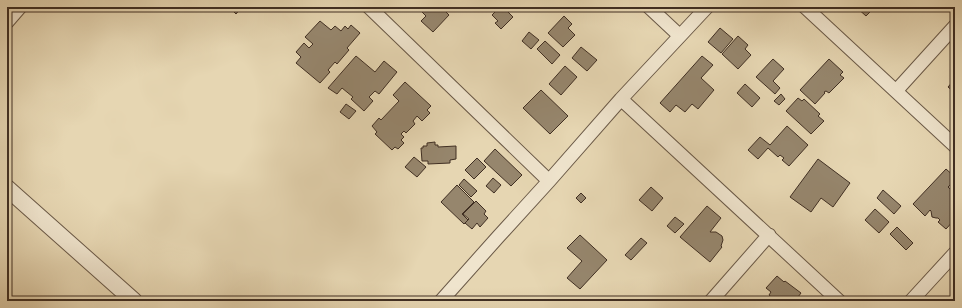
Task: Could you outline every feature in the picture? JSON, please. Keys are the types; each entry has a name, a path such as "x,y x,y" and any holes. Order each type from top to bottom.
{"street":[{"path":"7,22 20,7"},
{"path":"369,7 549,181"},
{"path":"649,7 680,36"},
{"path":"441,301 622,99 707,7"},
{"path":"805,7 955,146"},
{"path":"896,91 955,26"},
{"path":"622,99 839,301"},
{"path":"7,188 134,301"},
{"path":"711,301 769,235"},
{"path":"911,301 955,253"}],"building":[{"path":"229,7 242,7 236,14"},
{"path":"417,7 442,7 449,15 433,32 421,21 426,16"},
{"path":"500,7 503,7 513,17 501,29 495,23 498,21 492,15"},
{"path":"856,7 875,7 866,16"},
{"path":"564,16 572,24 568,28 575,35 563,47 548,33"},
{"path":"320,21 331,30 335,26 341,31 345,26 348,29 351,25 360,33 347,48 349,50 337,64 335,62 328,70 330,72 320,83 296,63 301,57 296,52 304,43 309,48 313,44 305,37"},
{"path":"720,28 733,39 721,53 708,42"},
{"path":"529,32 539,40 531,49 522,41"},
{"path":"738,36 748,45 745,49 751,55 738,69 722,54"},
{"path":"545,41 560,55 552,64 537,49"},
{"path":"581,47 597,60 587,71 572,58"},
{"path":"356,56 375,72 384,61 397,72 379,94 375,91 369,97 373,101 364,111 351,99 353,97 342,88 337,94 328,88"},
{"path":"702,56 713,65 701,78 714,90 698,109 692,104 685,112 676,105 670,112 660,103"},
{"path":"773,59 784,69 773,81 780,88 775,94 756,77"},
{"path":"829,59 843,72 840,75 844,78 829,93 826,91 824,92 825,93 815,104 800,90"},
{"path":"565,66 577,77 561,95 549,84"},
{"path":"955,79 955,93 948,87"},
{"path":"405,82 431,106 427,110 430,113 422,121 417,116 413,121 415,124 406,133 404,131 401,134 404,137 401,140 404,143 398,149 395,147 392,150 375,134 377,132 372,126 379,118 381,120 399,101 393,95"},
{"path":"745,84 760,98 752,107 737,93"},
{"path":"541,90 568,116 550,134 523,108"},
{"path":"781,94 785,99 779,105 774,101"},
{"path":"798,98 802,101 804,99 820,114 818,116 824,121 811,134 786,111"},
{"path":"346,104 356,111 349,119 340,112"},
{"path":"787,126 808,145 789,166 782,160 784,158 780,155 778,157 768,148 758,159 748,150 760,137 770,145"},
{"path":"435,142 435,145 438,145 438,147 456,146 456,159 450,160 450,163 428,164 428,161 422,161 421,148 423,148 423,146 427,146 427,143"},
{"path":"495,149 522,175 511,186 484,161"},
{"path":"414,157 426,167 417,177 405,167"},
{"path":"477,158 486,167 474,179 465,170"},
{"path":"818,159 850,183 833,207 821,198 811,212 790,197"},
{"path":"946,169 955,177 955,180 948,187 950,189 955,185 955,219 946,229 938,222 940,220 938,218 932,217 930,210 925,216 913,204"},
{"path":"493,178 501,185 494,193 486,186"},
{"path":"464,179 477,191 471,197 459,185"},
{"path":"457,185 474,202 462,214 468,220 464,224 441,202"},
{"path":"651,187 663,198 652,211 639,200"},
{"path":"883,190 901,206 894,214 877,198"},
{"path":"581,193 586,198 581,203 576,198"},
{"path":"476,201 486,211 484,214 488,218 480,227 477,223 472,229 465,223 469,219 463,214"},
{"path":"707,206 721,218 710,232 716,232 722,236 723,240 722,247 710,262 680,237"},
{"path":"875,209 889,222 879,233 865,220"},
{"path":"675,217 684,224 675,233 667,226"},
{"path":"897,227 913,243 906,250 890,234"},
{"path":"580,235 607,260 580,289 567,278 582,261 567,248"},
{"path":"641,238 647,243 631,260 625,255"},
{"path":"777,276 801,293 798,297 803,301 776,301 769,295 771,292 766,288"}]}
